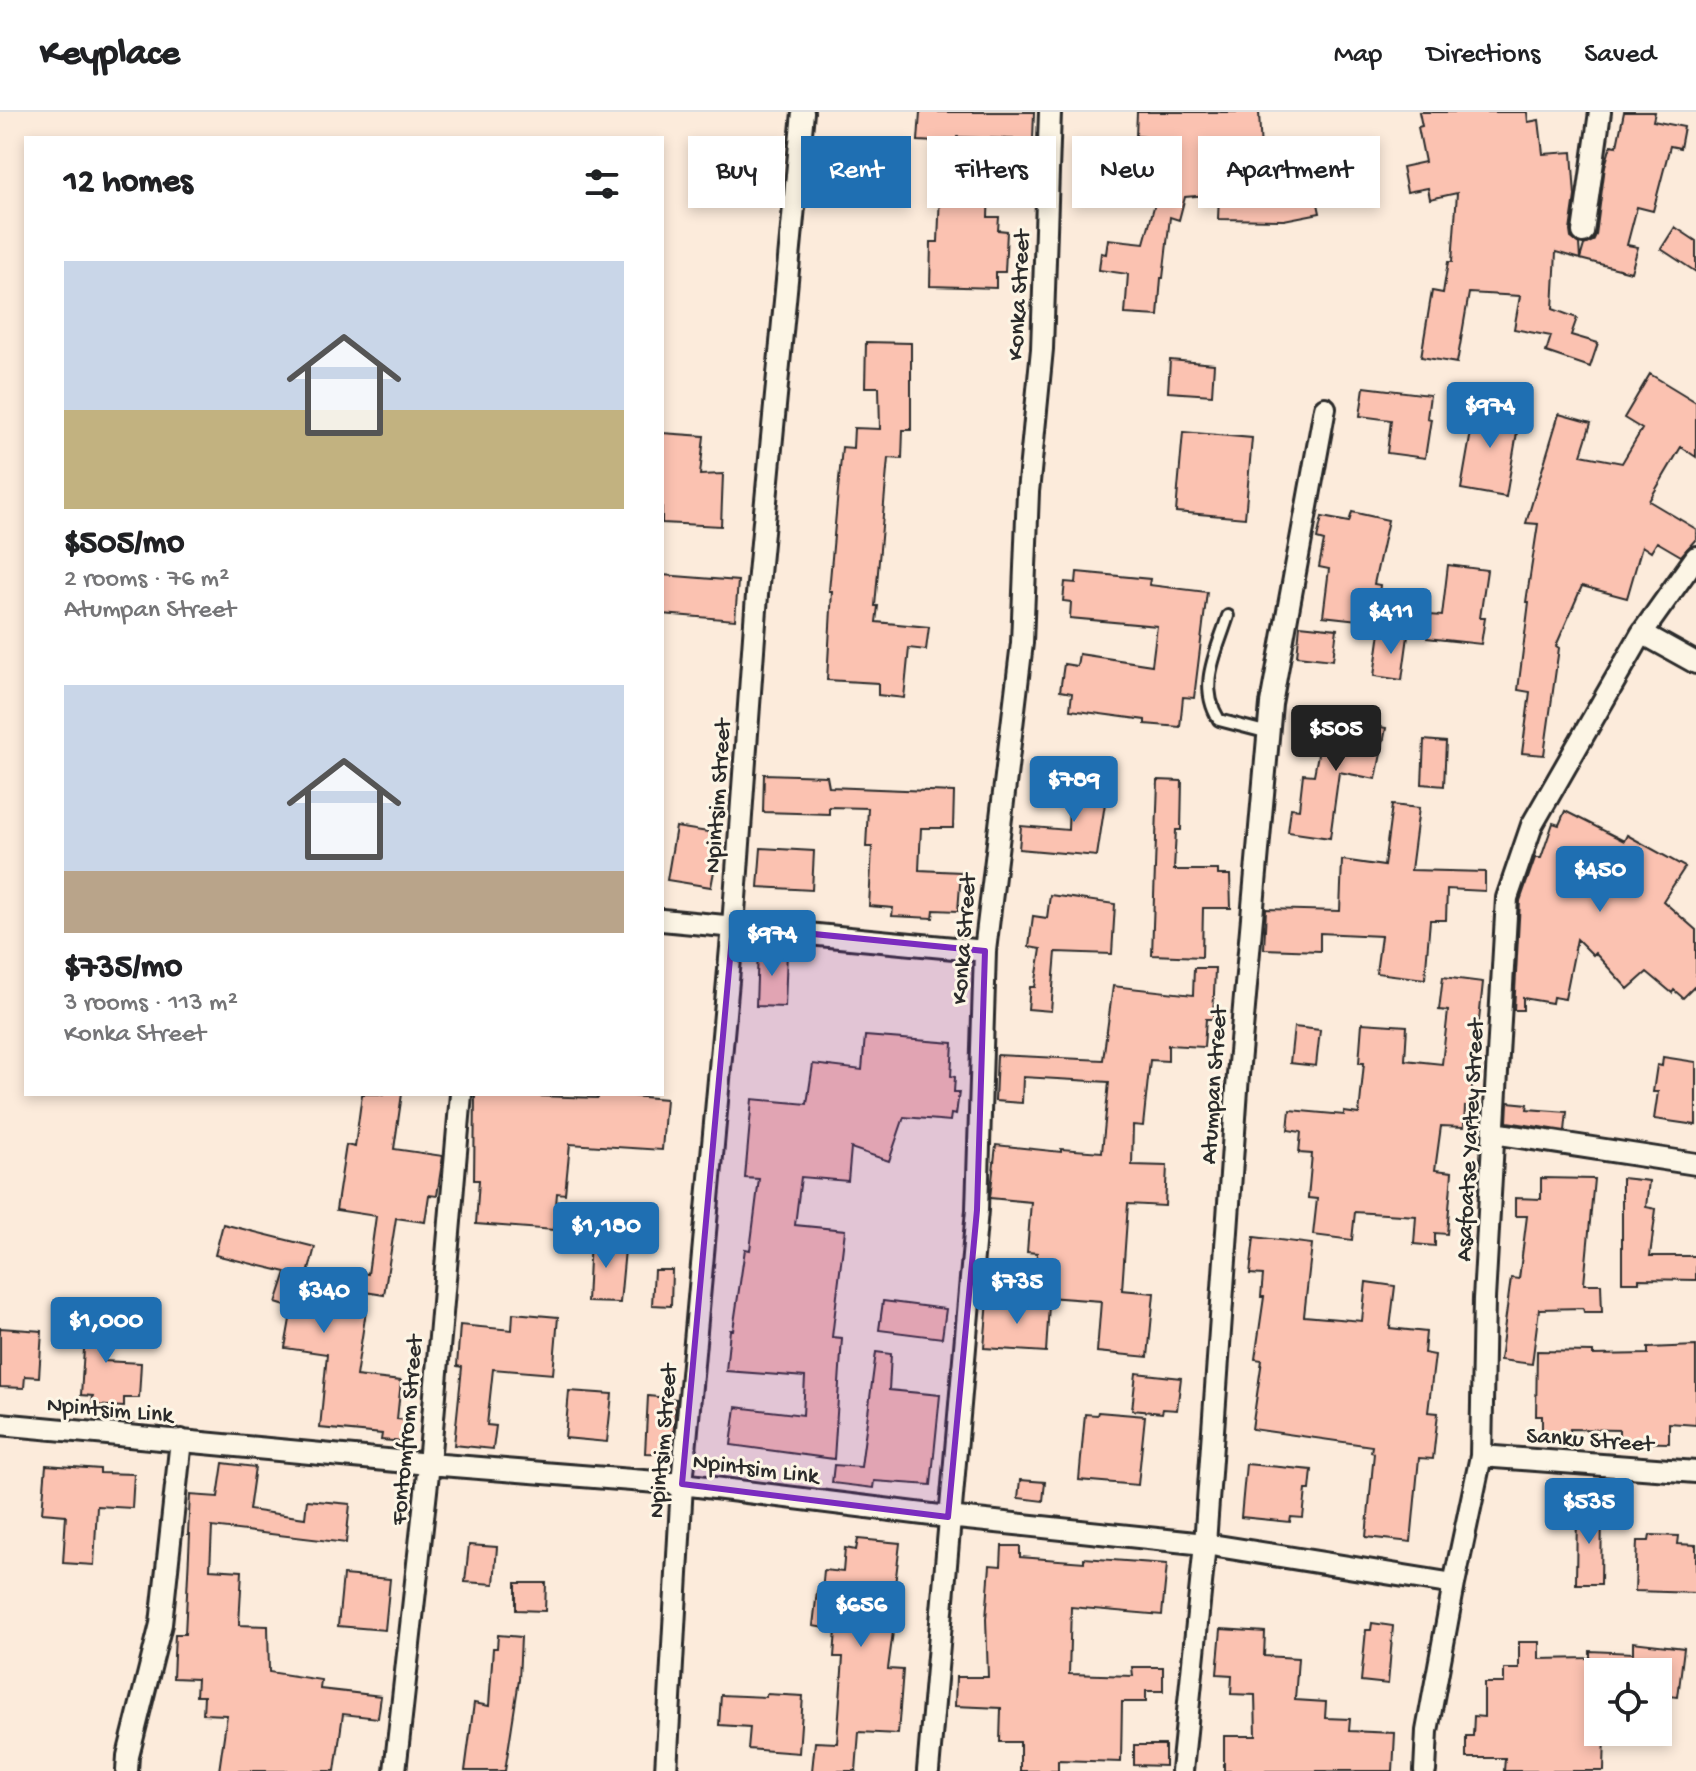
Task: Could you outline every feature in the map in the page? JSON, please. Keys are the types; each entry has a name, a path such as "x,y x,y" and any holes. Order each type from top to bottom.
{"street":[{"name":"Npintsim Street","path":"666,1771 682,1484 733,926 757,595 803,112"},
{"name":"Konka Street","path":"928,1771 977,1210 985,951 1022,643 1028,492 1042,349 1050,112"},
{"path":"1583,232 1600,112"},
{"name":"Atumpan Street","path":"1182,1771 1205,1544 1240,1060 1269,733 1325,408"},
{"name":"Asafoatse Yartey Street","path":"1425,1771 1427,1731 1481,1456 1484,1299 1507,898 1532,825 1642,633 1696,557"},
{"path":"1642,633 1696,663"},
{"path":"664,920 985,951"},
{"name":"Fontomfrom Street","path":"395,1771 429,1464 461,1096"},
{"path":"1494,1133 1696,1164"},
{"name":"Npintsim Link","path":"0,1424 682,1484 948,1517 1205,1544 1454,1584"},
{"path":"127,1771 128,1756 161,1624 181,1440"},
{"name":"Sanku Street","path":"1481,1456 1696,1472"}],"lane":[{"path":"1228,616 1208,682 1210,706 1219,720 1269,733"}],"highlighted area":[{"path":"733,926 985,951 977,1210 948,1517 682,1484"}],"building":[{"path":"920,112 1034,112 1033,136 927,136 927,141 918,141"},
{"path":"1137,112 1259,112 1260,136 1198,136 1198,196 1185,197 1179,220 1170,217 1158,316 1125,314 1128,274 1099,270 1101,253 1106,254 1108,239 1144,243 1154,208 1182,208 1182,136 1136,136"},
{"path":"1419,112 1527,112 1528,122 1539,120 1543,154 1572,152 1575,196 1570,231 1571,238 1579,244 1580,259 1556,252 1553,309 1577,318 1571,335 1598,343 1590,367 1546,352 1551,336 1514,329 1520,296 1469,293 1457,363 1421,357 1432,291 1443,293 1448,262 1452,262 1457,193 1430,199 1428,188 1407,192 1402,167 1425,162 1418,127 1422,126"},
{"path":"1624,112 1655,112 1653,121 1684,127 1680,148 1670,146 1653,211 1637,207 1627,245 1638,247 1631,272 1580,259 1584,245 1593,241 1596,235 1605,166 1611,145 1617,146"},
{"path":"939,208 988,208 988,217 999,217 998,230 1007,231 1005,272 996,272 996,288 930,286 931,242 938,242"},
{"path":"1218,208 1319,208 1320,213 1284,220 1218,219"},
{"path":"1675,227 1696,241 1696,272 1661,249"},
{"path":"866,342 911,343 911,430 903,430 902,459 888,458 875,606 878,606 876,622 929,627 926,650 909,648 904,698 878,695 878,683 827,680 832,591 829,591 842,447 853,448 854,428 880,429 879,387 865,387"},
{"path":"1170,360 1214,364 1212,395 1168,392"},
{"path":"1650,374 1696,402 1696,457 1681,447 1649,501 1696,529 1696,539 1681,556 1657,542 1651,552 1642,546 1627,598 1582,586 1556,646 1559,648 1544,755 1522,753 1530,692 1518,690 1529,602 1526,602 1538,524 1526,523 1559,414 1591,423 1581,455 1622,463 1642,429 1624,418"},
{"path":"1364,387 1430,395 1427,418 1431,419 1425,458 1387,453 1391,420 1360,416"},
{"path":"1465,406 1520,415 1506,497 1461,489 1472,426 1462,425"},
{"path":"1183,432 1252,438 1245,518 1176,512"},
{"path":"664,433 704,436 700,475 723,474 721,526 664,523"},
{"path":"1352,512 1388,520 1374,584 1380,585 1376,622 1323,616 1329,569 1319,567 1324,541 1317,539 1322,517 1349,522"},
{"path":"1448,565 1487,570 1480,618 1485,618 1481,644 1427,638 1430,615 1442,616"},
{"path":"1077,572 1150,579 1149,585 1207,592 1194,698 1183,697 1180,727 1070,710 1072,693 1060,691 1064,664 1077,666 1079,654 1152,665 1157,626 1070,618 1071,602 1063,601 1065,582 1076,583"},
{"path":"664,575 738,581 735,620 664,614"},
{"path":"1300,625 1337,629 1333,660 1297,656"},
{"path":"1380,632 1408,636 1402,680 1374,676"},
{"path":"1334,718 1386,728 1376,779 1339,772 1330,838 1288,832 1291,808 1299,809 1303,774 1314,775 1323,728 1332,730"},
{"path":"1424,740 1446,742 1444,786 1422,784"},
{"path":"764,774 827,776 829,787 954,792 953,828 921,828 919,870 961,872 958,911 934,910 933,918 892,916 893,908 869,906 872,847 866,847 868,808 829,807 829,814 763,812"},
{"path":"1080,777 1109,777 1097,856 1019,849 1021,826 1068,830 1069,803 1079,803"},
{"path":"1158,780 1182,781 1181,830 1176,830 1174,870 1218,870 1218,875 1230,875 1231,908 1203,908 1202,957 1152,955"},
{"path":"1392,805 1419,808 1411,870 1485,872 1485,891 1447,889 1446,920 1430,920 1425,979 1376,973 1381,936 1320,933 1320,951 1264,949 1266,909 1340,911 1342,860 1384,866"},
{"path":"1565,811 1624,841 1627,835 1685,867 1663,901 1696,930 1696,985 1683,998 1647,972 1628,989 1595,953 1593,955 1577,939 1565,999 1553,997 1552,1003 1523,998 1523,1010 1514,1010 1520,901 1535,858 1541,858 1553,823 1559,825"},
{"path":"676,827 721,834 711,887 667,880"},
{"path":"761,848 814,851 812,890 758,887"},
{"path":"1050,895 1115,904 1112,954 1056,952 1051,1011 1028,1009 1030,987 1035,987 1041,949 1029,947 1033,916 1047,918"},
{"path":"758,949 787,950 785,1007 756,1006"},
{"path":"1194,968 1215,968 1213,1019 1206,1019 1204,1047 1168,1045 1168,1061 1150,1060 1143,1126 1133,1125 1132,1165 1167,1166 1165,1206 1128,1204 1122,1290 1154,1293 1148,1357 1097,1352 1101,1301 1034,1296 1037,1253 1027,1252 1031,1202 990,1198 996,1145 1061,1152 1061,1149 1102,1152 1109,1082 1023,1077 1022,1103 995,1101 997,1055 1103,1060 1113,986 1193,995"},
{"path":"1443,977 1483,982 1470,1108 1465,1107 1464,1127 1441,1126 1435,1170 1452,1172 1447,1234 1435,1233 1435,1246 1414,1244 1416,1216 1355,1212 1352,1240 1313,1235 1317,1199 1308,1198 1312,1154 1299,1153 1301,1132 1288,1130 1290,1110 1359,1114 1364,1063 1359,1063 1362,1023 1407,1026 1405,1060 1442,1064 1448,1011 1439,1010"},
{"path":"1294,1027 1320,1030 1316,1066 1290,1063"},
{"path":"865,1036 953,1043 951,1076 955,1077 954,1092 959,1092 956,1115 951,1114 950,1121 904,1117 889,1161 851,1148 848,1181 801,1177 795,1225 845,1230 832,1337 842,1338 834,1459 731,1445 736,1407 803,1415 805,1377 726,1371 745,1249 750,1250 759,1179 745,1178 752,1099 807,1104 813,1064 862,1070"},
{"path":"1663,1057 1696,1062 1696,1125 1654,1119 1658,1092 1653,1092 1657,1065 1662,1066"},
{"path":"362,1096 402,1096 394,1149 443,1156 437,1196 429,1195 425,1222 396,1218 384,1295 359,1291 362,1273 368,1274 376,1216 336,1210 346,1145 355,1147"},
{"path":"475,1096 632,1096 666,1099 662,1150 570,1144 565,1194 557,1193 554,1230 476,1224 479,1180 474,1180"},
{"path":"1508,1102 1528,1104 1527,1109 1567,1112 1565,1131 1507,1122"},
{"path":"1541,1178 1594,1179 1584,1284 1601,1284 1602,1312 1584,1312 1583,1308 1539,1309 1532,1364 1500,1360 1511,1278 1519,1279 1527,1216 1515,1216 1515,1198 1541,1199"},
{"path":"1622,1178 1649,1181 1646,1207 1656,1209 1650,1256 1696,1256 1696,1280 1639,1279 1639,1282 1622,1282"},
{"path":"223,1224 315,1247 305,1286 330,1294 368,1298 356,1376 401,1381 397,1419 407,1420 405,1442 381,1440 382,1434 320,1428 327,1354 285,1348 292,1308 276,1303 286,1272 215,1255"},
{"path":"1254,1237 1312,1244 1304,1316 1362,1321 1366,1282 1395,1286 1390,1328 1426,1332 1424,1353 1435,1355 1428,1412 1438,1413 1433,1459 1419,1458 1411,1542 1366,1537 1374,1453 1371,1452 1372,1446 1252,1429 1262,1360 1255,1359 1264,1297 1261,1297 1263,1275 1250,1274"},
{"path":"590,1238 626,1239 620,1303 587,1302"},
{"path":"654,1270 672,1270 671,1306 652,1305"},
{"path":"988,1300 1049,1305 1046,1352 984,1348"},
{"path":"883,1301 946,1309 942,1338 879,1330"},
{"path":"87,1303 107,1304 104,1361 141,1363 139,1398 124,1398 124,1407 92,1405 93,1396 81,1395"},
{"path":"513,1313 558,1317 553,1374 493,1369 487,1425 496,1426 493,1449 454,1445 462,1367 457,1366 460,1325 512,1330"},
{"path":"0,1328 42,1331 39,1377 25,1376 24,1388 0,1387"},
{"path":"1696,1346 1696,1425 1669,1423 1669,1443 1619,1442 1619,1430 1570,1429 1570,1434 1542,1434 1542,1416 1536,1416 1537,1351 1593,1352 1593,1355 1648,1354 1648,1348"},
{"path":"876,1352 891,1354 889,1390 940,1395 931,1485 874,1481 873,1488 832,1483 834,1465 861,1467"},
{"path":"1136,1373 1181,1378 1177,1410 1163,1409 1162,1413 1132,1410"},
{"path":"569,1391 612,1394 607,1442 565,1438"},
{"path":"648,1396 676,1399 672,1454 645,1453"},
{"path":"1098,1412 1145,1416 1138,1485 1079,1480 1085,1414 1097,1415"},
{"path":"223,1463 255,1467 249,1510 305,1518 307,1500 350,1504 346,1543 212,1527 210,1569 242,1571 239,1625 268,1626 269,1672 321,1680 320,1689 381,1696 378,1718 343,1714 335,1771 219,1771 227,1715 203,1714 204,1696 196,1696 197,1679 173,1678 175,1634 185,1634 190,1495 218,1497"},
{"path":"1246,1464 1312,1470 1303,1518 1291,1517 1290,1522 1241,1517"},
{"path":"46,1465 100,1469 100,1473 134,1474 132,1508 97,1506 94,1565 63,1563 66,1515 42,1513"},
{"path":"1020,1480 1045,1482 1043,1501 1018,1498"},
{"path":"1577,1509 1602,1509 1601,1584 1576,1584"},
{"path":"1650,1535 1679,1536 1678,1544 1696,1545 1696,1593 1635,1591 1637,1541 1649,1541"},
{"path":"858,1539 900,1543 893,1602 897,1602 888,1669 903,1670 898,1734 859,1732 856,1771 812,1771 815,1742 837,1743 843,1657 834,1657 836,1630 813,1626 817,1591 822,1592 824,1570 843,1572 845,1548 856,1550"},
{"path":"469,1545 497,1547 494,1584 465,1582"},
{"path":"1002,1546 1020,1546 1020,1557 1167,1564 1162,1615 1071,1607 1069,1674 1133,1676 1132,1667 1163,1667 1163,1691 1146,1691 1146,1702 1122,1702 1121,1762 1058,1760 1058,1771 1020,1771 1020,1742 1000,1742 1001,1708 955,1706 956,1677 988,1677 986,1619 990,1565 1001,1566"},
{"path":"343,1575 390,1579 385,1630 338,1626"},
{"path":"516,1583 546,1583 545,1611 516,1610"},
{"path":"1372,1623 1393,1626 1388,1684 1361,1681 1366,1630 1371,1630"},
{"path":"1221,1629 1265,1632 1264,1656 1298,1658 1295,1700 1326,1702 1325,1718 1350,1719 1349,1731 1395,1733 1393,1771 1224,1771 1224,1736 1256,1736 1255,1695 1231,1694 1232,1675 1217,1674"},
{"path":"498,1635 521,1637 519,1680 505,1771 465,1771 474,1703 489,1706 493,1648 497,1648"},
{"path":"1519,1642 1539,1642 1539,1659 1584,1658 1584,1746 1605,1746 1604,1771 1504,1771 1505,1758 1466,1758 1466,1736 1473,1736 1474,1716 1484,1717 1484,1683 1504,1683 1504,1669 1519,1669"},
{"path":"1633,1642 1684,1648 1678,1697 1672,1696 1672,1658 1590,1658 1590,1651 1633,1653"},
{"path":"766,1694 803,1696 799,1753 748,1749 750,1727 719,1725 721,1695 766,1697"},
{"path":"1134,1745 1165,1745 1165,1766 1134,1765"}]}
